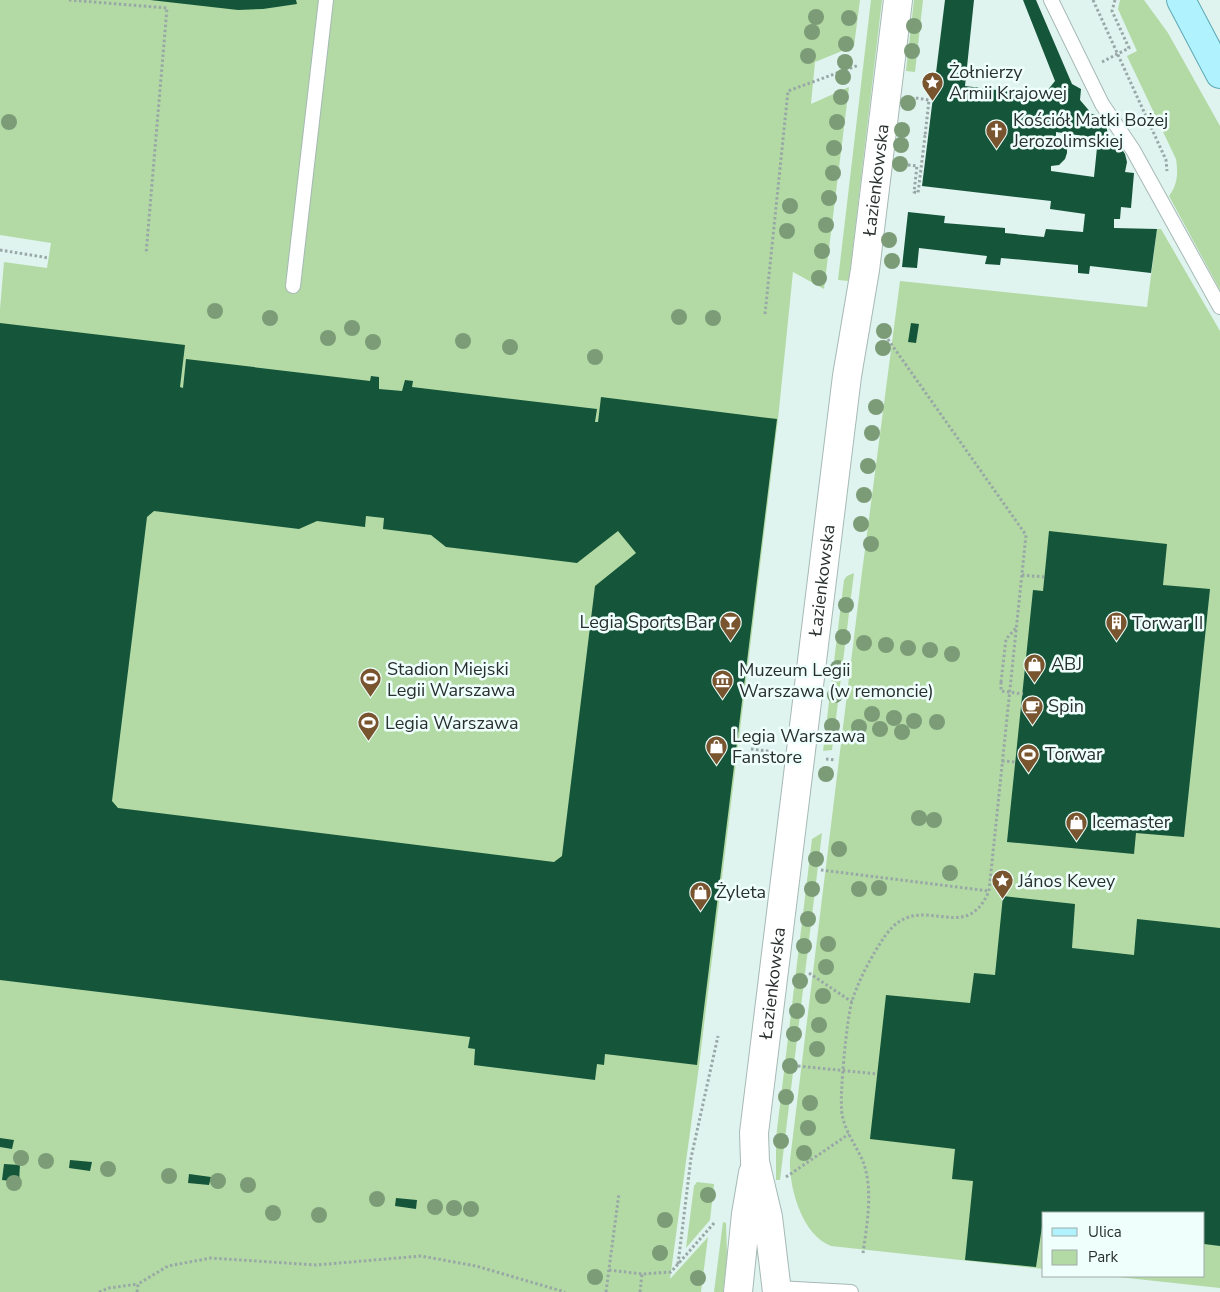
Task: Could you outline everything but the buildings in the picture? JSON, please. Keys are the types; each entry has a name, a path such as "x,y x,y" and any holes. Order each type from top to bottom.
{"main road":[{"path":"1181,0 1220,74"}],"street":[{"name":"Łazienkowska","path":"775,1291 768,1217 755,1162 754,1133 842,412 865,270 898,0"},
{"name":"Łazienkowska","path":"738,1292 746,1214 755,1162"}],"lane":[{"path":"293,286 326,0"},
{"path":"1051,0 1102,104 1134,150 1220,308"},
{"path":"775,1291 851,1292"}],"path":[{"path":"69,0 167,8 146,254"},
{"path":"1093,0 1166,160 1166,179 1155,188"},
{"path":"1103,65 1102,61 1129,48 1112,11 1115,0"},
{"path":"765,314 788,91 859,65"},
{"path":"908,165 916,166 914,192 918,193 927,136 928,100 916,98"},
{"path":"0,250 49,258"},
{"path":"863,1253 868,1210 867,1181 862,1159 849,1134 840,1105 852,1002 885,936 896,922 907,916 922,915 960,918 972,915 983,905 988,891 1026,535 887,338"},
{"path":"1022,575 1044,577"},
{"path":"1016,627 1006,639 1001,692 1023,694"},
{"path":"751,749 780,753"},
{"path":"1002,761 1016,762"},
{"path":"821,870 988,891"},
{"path":"809,973 852,1002"},
{"path":"678,1264 691,1158 718,1036"},
{"path":"798,1066 877,1074"},
{"path":"786,1178 849,1134"},
{"path":"606,1292 619,1193"},
{"path":"609,1270 642,1274 671,1272 715,1222"},
{"path":"99,1292 109,1288 138,1284 168,1266 210,1258 316,1265 421,1256 476,1266 565,1292"},
{"path":"640,1292 642,1274"},
{"path":"137,1292 138,1284"}],"green space":[{"name":"Legia Warszawa","path":"0,0 860,0 854,46 815,62 811,104 849,87 824,289 793,272 778,419 699,1066 670,1279 708,1237 701,1292 0,1292 0,309 4,262 47,268 51,243 0,235"},
{"path":"871,0 882,0 849,281 838,280"},
{"path":"914,0 923,0 915,72 906,71"},
{"path":"1120,0 1144,0 1168,33 1220,126 1220,290 1169,196 1177,178 1176,159 1127,56 1137,51 1118,9"},
{"name":"Torwar","path":"1157,229 1161,229 1220,331 1220,1288 1118,1277 1205,1277 1205,1212 1042,1212 1042,1269 831,1246 812,1232 799,1209 792,1184 790,1160 861,580 900,281 1147,307"},
{"path":"854,573 832,750 823,751 844,580 847,576"},
{"path":"822,833 780,1180 776,1180 776,1138 812,839"},
{"path":"697,1182 714,1184 710,1220 686,1248 694,1186"},
{"path":"723,1222 726,1223 727,1257 723,1292 714,1292"}],"place":[{"name":"Żołnierzy Armii Krajowej","path":"933,101"},
{"name":"Kościół Matki Bożej Jerozolimskiej","path":"997,149"},
{"name":"Legia Sports Bar","path":"730,641"},
{"name":"Torwar II","path":"1116,642"},
{"name":"ABJ","path":"1035,683"},
{"name":"Stadion Miejski Legii Warszawa","path":"371,698"},
{"name":"Muzeum Legii Warszawa (w remoncie)","path":"723,699"},
{"name":"Spin","path":"1032,725"},
{"name":"Legia Warszawa","path":"369,742"},
{"name":"Legia Warszawa Fanstore","path":"716,765"},
{"name":"Torwar","path":"1029,773"},
{"name":"Icemaster","path":"1076,841"},
{"name":"János Kevey","path":"1002,900"},
{"name":"Żyleta","path":"700,911"}]}
